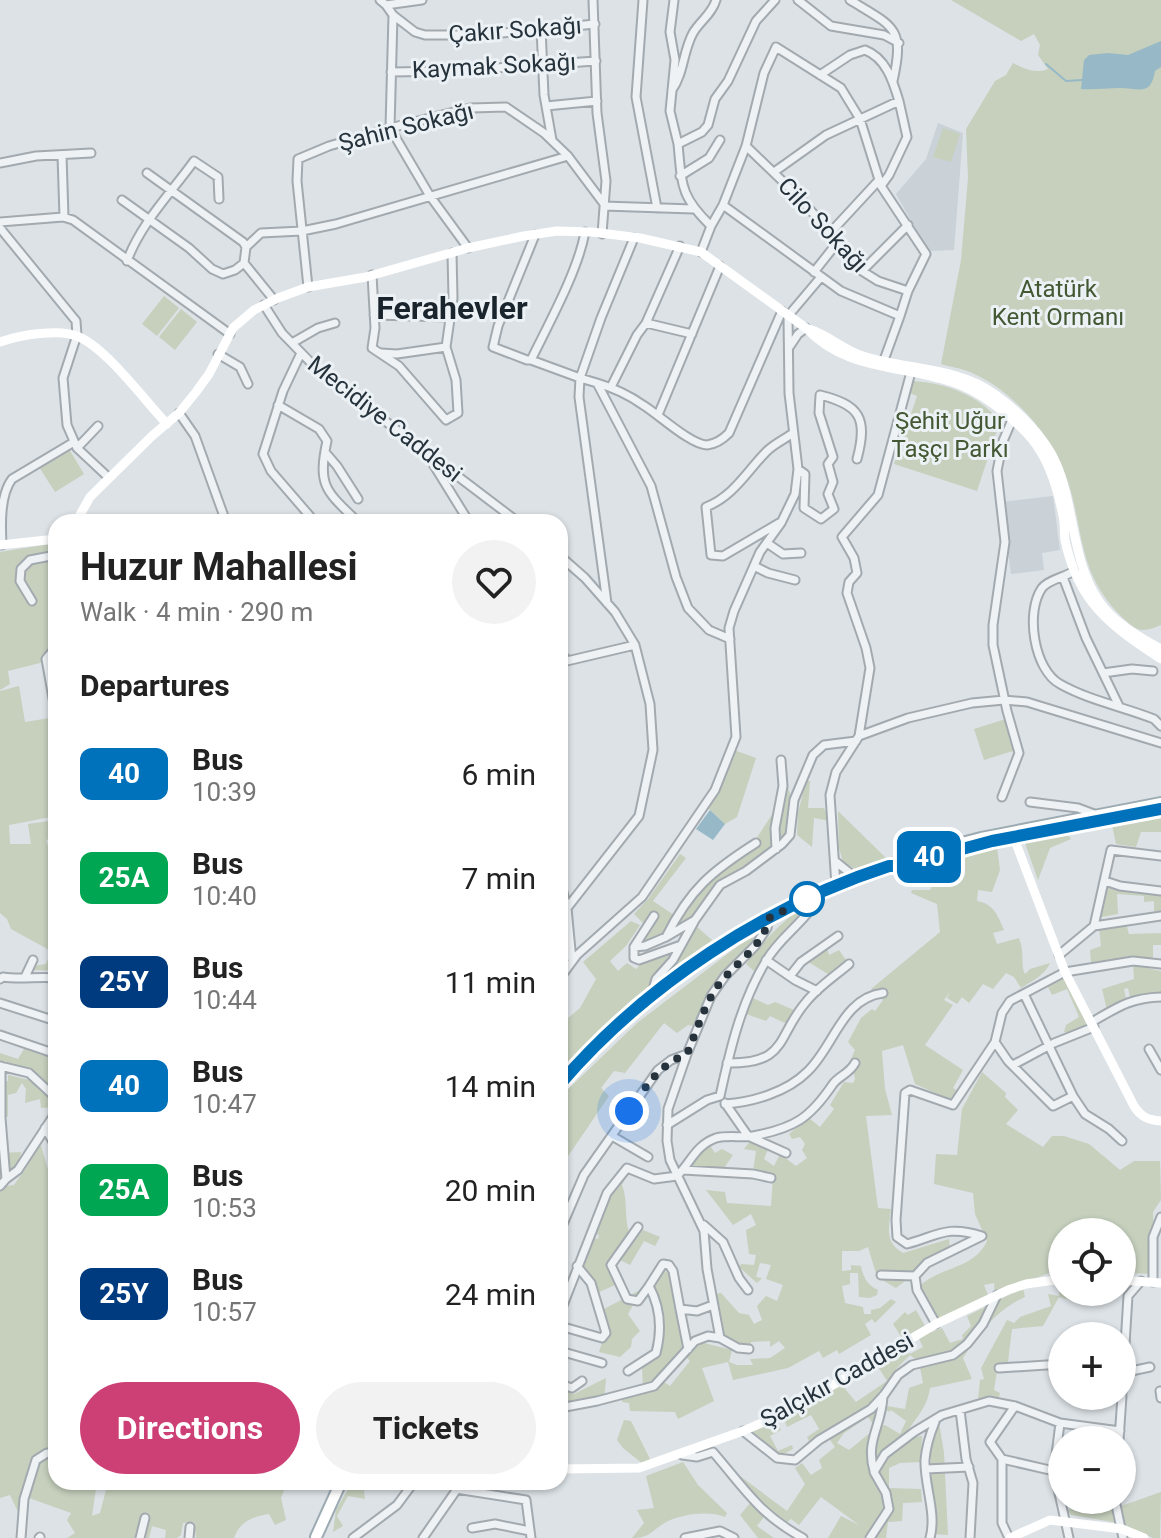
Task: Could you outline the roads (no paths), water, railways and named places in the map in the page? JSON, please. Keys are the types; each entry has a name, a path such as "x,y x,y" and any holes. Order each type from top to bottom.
{"main road":[{"path":"81,514 90,497 108,477 179,413 209,374 230,334 254,310 274,300 308,287 372,275 468,248 557,231 634,238 701,252 806,328 816,339 851,359 955,383 983,398 1012,420 1032,439 1045,462 1064,518 1065,538 1074,571 1088,598 1128,639 1161,659"},
{"path":"806,328 821,332 847,351 949,373 979,384 997,396 1039,437 1055,461 1082,569 1100,602 1117,620 1161,649"},
{"path":"0,342 18,336 77,335 94,346 167,424"},
{"path":"1,545 48,540"},
{"path":"1014,834 1020,824 1053,817 1072,820 1161,803"},
{"path":"568,1076 651,998 711,953 769,918 821,892 889,866 899,866 1014,834 1161,809"},
{"path":"1014,834 1065,972 1140,1115 1161,1121"},
{"name":"Şalçıkır Caddesi","path":"568,1469 639,1468 682,1455 791,1410 936,1324 997,1295 1026,1284 1048,1281"},
{"path":"1136,1281 1157,1282"},
{"path":"338,1490 315,1538 326,1538 324,1533 339,1490"},
{"path":"1009,1538 1050,1520 1064,1520 1144,1538"}],"street":[{"path":"383,2 422,0"},
{"path":"593,0 597,101 606,181 602,234"},
{"path":"643,0 636,97 657,208"},
{"path":"674,0 670,32 675,60 670,111 678,144 680,176 693,209 711,226"},
{"path":"670,91 679,80 693,33 716,0"},
{"path":"678,144 702,132 708,125 715,99 728,81 756,21 775,0"},
{"path":"798,0 831,26 884,35 899,43"},
{"path":"850,0 890,25 900,50 893,82"},
{"path":"383,2 393,15 390,128 430,196 468,248"},
{"name":"Çakır Sokağı","path":"393,15 415,32 425,35 482,35 595,24"},
{"path":"541,28 546,106 552,140"},
{"path":"701,252 746,146 764,73 776,47 841,88 860,119 880,183 926,254 908,291 884,360"},
{"path":"820,75 856,51 865,50 878,57 893,82 907,137 889,175 830,233"},
{"name":"Kaymak Sokağı","path":"391,72 596,61"},
{"path":"546,106 597,101"},
{"path":"774,172 826,135 899,101"},
{"name":"Şahin Sokağı","path":"308,287 298,159 329,146 390,128 470,108 506,107 552,140 568,156 604,205"},
{"path":"680,176 709,158 720,140"},
{"name":"Cilo Sokağı","path":"746,146 774,172 862,271 878,281 908,291"},
{"path":"0,163 36,156 91,153"},
{"path":"62,155 64,217"},
{"path":"246,247 261,233 302,231 336,224 568,156"},
{"path":"127,261 134,242 148,220 194,161 218,177 219,199"},
{"path":"122,200 220,273 235,270 244,263 246,247 243,242 147,173"},
{"path":"604,205 693,209"},
{"path":"723,205 841,291 900,316"},
{"path":"0,222 64,217 73,220 230,334"},
{"path":"862,271 908,225"},
{"path":"0,228 76,321 77,335 63,378 67,425 76,445 108,477"},
{"path":"531,360 578,255 585,232"},
{"path":"535,235 498,326 493,347 611,387 704,445 721,440 729,433 785,314 818,275 837,243"},
{"path":"607,603 583,425 580,378 634,238"},
{"path":"611,387 646,323 680,246"},
{"path":"372,275 372,348 399,366 446,420 458,413 456,380 446,347 453,298 452,253"},
{"path":"244,263 274,300"},
{"path":"658,415 720,266"},
{"name":"Mecidiye Caddesi","path":"264,305 292,343 318,370 507,514"},
{"path":"568,967 642,897 715,790 736,737 729,628 754,566 795,494 798,469 789,393 785,314"},
{"path":"374,315 450,317"},
{"path":"292,343 318,328 335,323"},
{"path":"646,323 692,334"},
{"path":"789,348 806,328"},
{"path":"380,353 397,354 446,347"},
{"path":"301,353 278,405 263,454 271,471 308,514"},
{"path":"218,354 245,371 248,384"},
{"path":"836,886 830,795 836,772 858,738 870,668 847,593 849,582 857,573 857,564 842,537 878,495 911,372"},
{"path":"597,383 651,486 676,577 688,608 709,630 730,639"},
{"path":"798,469 805,474 803,506 821,519 834,509 828,494 833,480 828,464 833,457 821,421 820,395 844,402 854,410 863,432 857,459"},
{"path":"278,405 319,429 327,441 322,472 326,488 350,514"},
{"path":"179,413 195,436 223,514"},
{"path":"1002,797 1019,753 993,645 1005,542 997,471 1003,441 1012,420"},
{"path":"1,545 0,513 5,486 12,479 76,445 98,426"},
{"path":"781,523 723,556 711,555 706,507 730,492 768,450 793,433"},
{"path":"325,452 358,499"},
{"path":"428,456 461,514"},
{"path":"767,543 783,554 801,553"},
{"path":"32,601 20,581 21,569 30,560 48,557"},
{"path":"568,563 607,603 635,645 650,704 653,750 639,816 568,907"},
{"path":"754,566 795,580"},
{"path":"1074,571 1044,585 1038,595 1033,638 1042,664 1060,684 1154,719 1161,726"},
{"path":"1063,577 1119,706"},
{"path":"568,661 635,645"},
{"path":"1103,673 1132,669 1153,671"},
{"path":"651,998 656,979 673,960 695,920 720,885 746,871 790,835 794,800 813,755 824,745 858,738 908,718 972,703 1004,700 1027,702 1161,743"},
{"path":"776,849 775,828 783,786 781,760"},
{"path":"1030,802 1078,808 1096,815"},
{"path":"666,937 701,882 756,843"},
{"path":"1094,926 1111,850 1161,856"},
{"path":"835,861 856,878"},
{"path":"1105,881 1161,891"},
{"path":"786,1153 748,1136 720,1096 739,1020 766,960 810,914 821,892"},
{"path":"654,916 634,947 634,958 639,960 682,945"},
{"path":"1059,955 1094,926 1161,916"},
{"path":"720,1338 707,1269 704,1231 680,1173 670,1160 668,1109 711,996 725,976 755,946 767,928 769,918"},
{"path":"568,919 572,961"},
{"path":"634,947 666,937 695,920"},
{"path":"790,976 801,962 838,936"},
{"path":"568,954 572,961"},
{"path":"25,977 33,960"},
{"path":"766,960 817,991"},
{"path":"881,1275 915,1276 927,1263 982,1236 961,1230 943,1232 907,1244 897,1237 905,1093 910,1090 922,1093 953,1105 995,1042 1002,1013 1010,1001 1065,972 1133,961 1161,964"},
{"path":"727,1063 759,1058 777,1050 799,1011 849,964"},
{"path":"0,979 48,978"},
{"path":"725,1104 761,1097 797,1081 824,1053 845,1016 859,1001 869,995 883,993"},
{"path":"1024,994 1073,1096 1085,1114 1122,1141"},
{"path":"1013,1065 1093,1024 1123,1003 1143,997 1161,997"},
{"path":"0,1003 48,1018"},
{"path":"0,1035 48,1051"},
{"path":"995,1042 1053,1106 1073,1096"},
{"path":"1149,1049 1161,1070"},
{"path":"568,1212 584,1175 658,1070 671,1060 687,1054"},
{"path":"680,1173 697,1148 717,1138 748,1136 804,1119 820,1105 836,1080 852,1069 855,1063"},
{"path":"6,1179 1,1066 29,1073 48,1091"},
{"path":"667,1125 707,1100 720,1096"},
{"path":"0,1186 16,1174 48,1124"},
{"path":"45,1128 48,1133"},
{"path":"612,1136 648,1157"},
{"path":"568,1291 607,1193 627,1168 654,1179 680,1173 753,1174 771,1178"},
{"path":"1157,1282 1153,1237 1161,1217"},
{"path":"700,1221 723,1242 739,1278 748,1290"},
{"path":"638,1227 611,1265 627,1299 638,1301 663,1264 669,1265 673,1271 688,1349"},
{"path":"568,1328 602,1338 606,1333 591,1283 577,1266"},
{"path":"915,1276 917,1290 936,1324"},
{"path":"1126,1322 1128,1296 1141,1281"},
{"path":"628,1371 653,1357 660,1337 658,1310 649,1286"},
{"path":"743,1431 777,1458 795,1460 819,1440 871,1409 898,1375 912,1365 953,1355 967,1344 983,1324 997,1295"},
{"path":"680,1309 697,1311 713,1305"},
{"path":"568,1406 654,1386 695,1341 708,1336 749,1349"},
{"path":"568,1353 602,1363"},
{"path":"999,1368 1048,1365"},
{"path":"1136,1370 1150,1367"},
{"path":"568,1387 572,1388 582,1381"},
{"path":"870,1538 889,1509 886,1493 874,1472 869,1454 883,1415 883,1396"},
{"path":"874,1472 885,1454 914,1432 942,1415 989,1401 1015,1406 1074,1426"},
{"path":"1009,1538 1002,1523 1002,1459 990,1442 1015,1406"},
{"path":"960,1410 973,1483 970,1538"},
{"path":"930,1538 926,1469 929,1435 935,1422"},
{"path":"682,1455 697,1457 713,1452 755,1505 779,1525 803,1538"},
{"path":"21,1538 24,1499 36,1460 48,1453"},
{"path":"1002,1459 1048,1470"},
{"path":"926,1469 969,1467"},
{"path":"353,1538 397,1505 408,1490"},
{"path":"423,1538 456,1490"},
{"path":"472,1528 495,1524 531,1535 526,1500 478,1490"},
{"path":"1063,1514 1069,1538"},
{"path":"140,1538 145,1518"},
{"path":"189,1538 190,1527"},
{"path":"685,1538 720,1531 734,1538"}],"water":[{"path":"1161,41 1161,67 1155,71 1147,88 1081,89 1084,60 1089,55 1128,55"},
{"path":"710,810 725,824 713,840 696,829"}],"waterway":[{"path":"1046,64 1066,81 1082,80"}],"district":[{"name":"Ferahevler","path":"452,308"}],"park label":[{"name":"Atatürk Kent Ormanı","path":"1058,303"},
{"name":"Şehit Uğur Taşçı Parkı","path":"950,435"}]}
